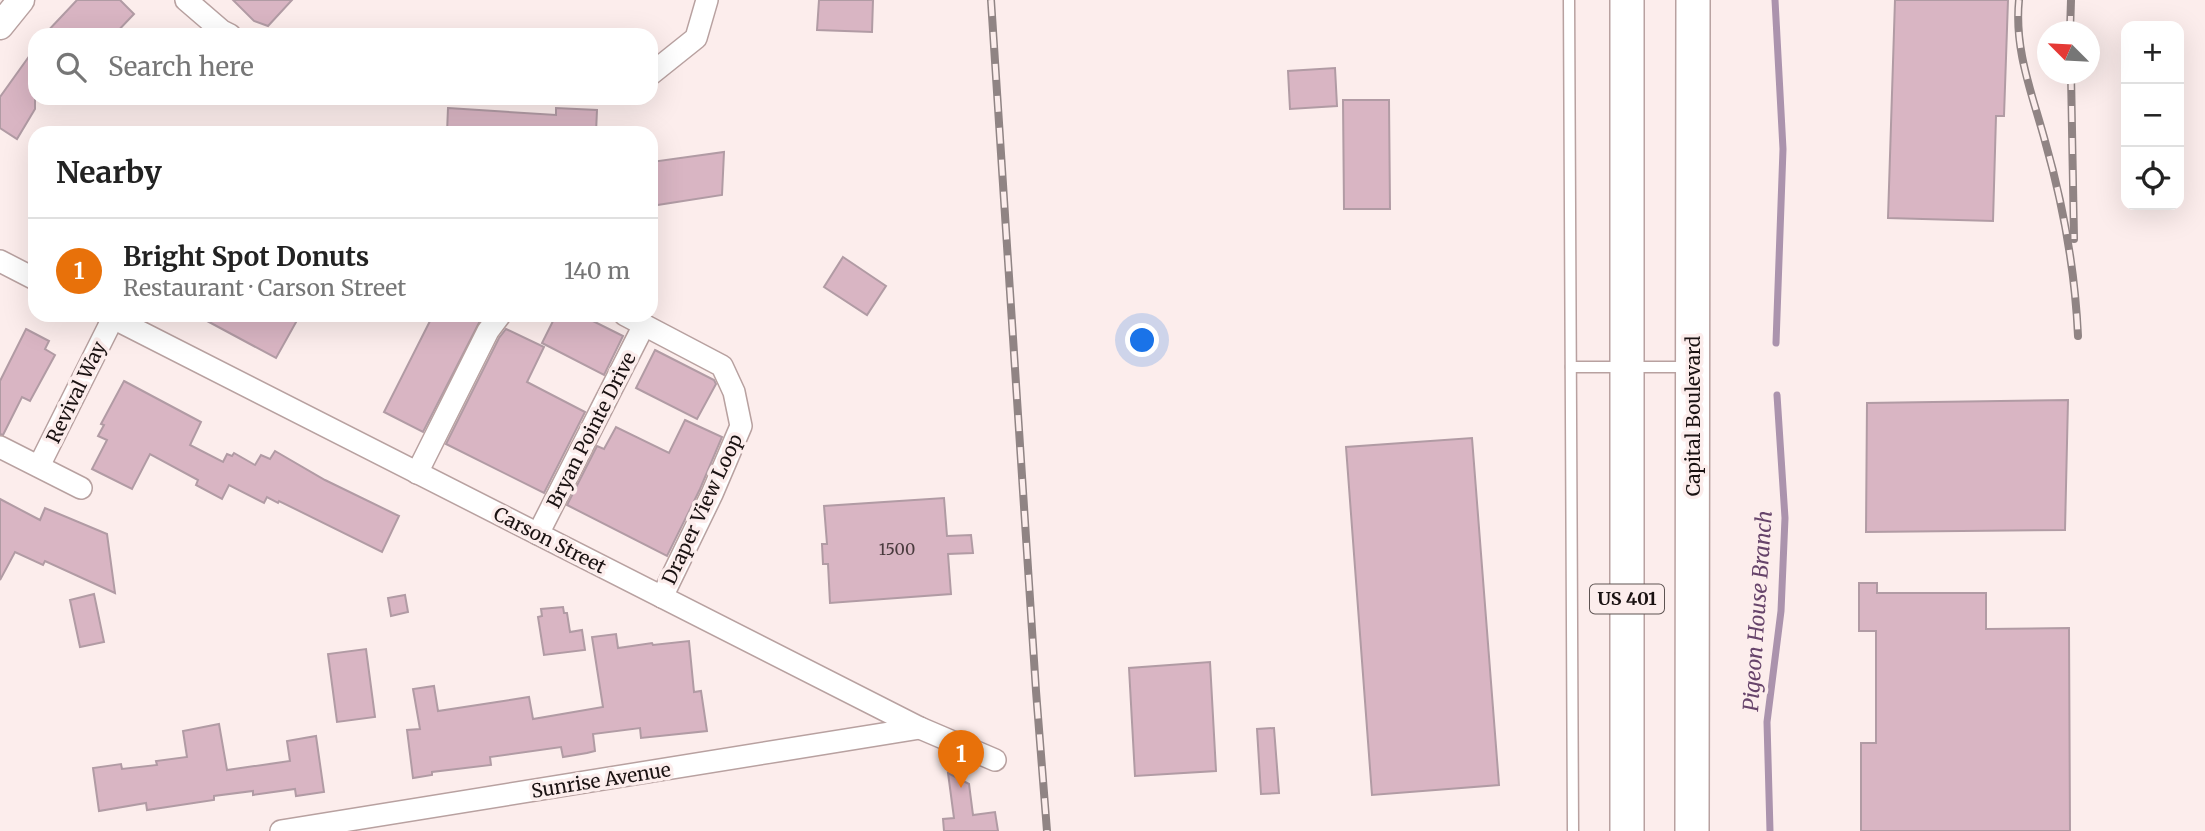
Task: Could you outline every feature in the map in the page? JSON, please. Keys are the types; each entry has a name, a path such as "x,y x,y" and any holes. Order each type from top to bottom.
{"main road":[{"name":"US 401","path":"1627,0 1627,831"},
{"name":"Capital Boulevard","path":"1692,831 1693,0"}],"street":[{"path":"0,26 21,0"},
{"path":"186,0 219,28"},
{"path":"658,68 696,38 707,0"},
{"path":"0,261 28,275"},
{"name":"Revival Way","path":"39,466 107,322"},
{"name":"Carson Street","path":"122,322 920,728 995,760"},
{"path":"416,473 495,322"},
{"name":"Draper View Loop","path":"638,322 722,366 734,391 741,426 712,494 662,597"},
{"name":"Bryan Pointe Drive","path":"538,534 644,325"},
{"path":"0,447 81,488"},
{"name":"Sunrise Avenue","path":"281,831 373,824 920,728"}],"lane":[{"path":"1569,0 1573,831"},
{"path":"1571,367 1693,367"}],"building":[{"path":"77,0 120,0 134,14 121,28 51,28"},
{"path":"233,0 292,0 268,26 254,21"},
{"path":"819,0 873,0 872,32 817,30"},
{"path":"1895,0 2008,0 2004,116 1996,116 1993,221 1888,218"},
{"path":"28,58 28,105 35,105 35,109 17,139 0,128 0,97"},
{"path":"1335,68 1337,106 1290,109 1288,71"},
{"path":"1343,100 1389,100 1390,209 1344,209"},
{"path":"448,108 556,115 556,108 597,110 596,126 447,126"},
{"path":"724,152 722,195 658,205 658,161"},
{"path":"843,257 886,286 867,315 824,287"},
{"path":"209,322 296,322 276,358"},
{"path":"429,322 479,322 423,432 384,412"},
{"path":"552,322 595,322 623,336 604,375 542,343"},
{"path":"26,329 49,341 45,349 55,355 30,401 22,397 3,435 0,434 0,381"},
{"path":"506,329 544,347 527,382 585,412 544,493 446,444"},
{"path":"655,350 714,380 716,384 697,419 636,388"},
{"path":"124,381 201,422 190,445 223,462 227,454 232,456 234,453 255,465 261,455 270,459 275,451 325,480 399,516 382,552 267,497 264,503 229,485 222,499 196,485 198,480 150,454 132,489 92,469 107,440 98,436 104,425 101,424"},
{"path":"2068,400 2065,530 1866,532 1867,403"},
{"path":"685,420 722,437 667,556 567,505 597,446 604,449 616,427 669,453"},
{"path":"1472,438 1499,785 1372,795 1346,447"},
{"path":"944,498 947,536 971,535 973,553 948,554 951,594 830,603 828,564 823,564 822,544 827,544 824,506"},
{"path":"0,499 40,520 45,508 107,534 115,593 45,561 43,565 15,552 0,580"},
{"path":"1859,583 1877,583 1877,593 1986,593 1986,629 2069,628 2070,831 1861,831 1861,743 1876,743 1876,631 1859,631"},
{"path":"94,594 104,642 80,647 70,600"},
{"path":"405,595 408,612 391,616 388,598"},
{"path":"563,607 564,613 567,613 570,632 582,630 585,650 544,655 538,617 542,616 541,609"},
{"path":"616,634 618,648 689,641 694,692 701,691 707,731 641,738 640,728 593,734 595,751 587,753 563,757 561,747 490,757 491,765 432,772 432,775 413,778 407,730 420,729 413,689 434,686 438,711 529,697 533,719 603,707 592,637"},
{"path":"366,649 375,717 337,722 328,654"},
{"path":"1210,662 1216,771 1135,776 1129,668"},
{"path":"219,724 227,770 290,761 287,741 316,736 324,792 296,796 295,789 253,795 253,791 147,810 146,803 99,811 93,768 121,764 122,769 157,765 156,761 187,757 183,731"},
{"path":"1274,728 1279,793 1261,794 1257,729"},
{"path":"948,773 969,784 973,815 995,812 998,831 944,831 943,819 954,818"}],"waterway":[{"name":"Pigeon House Branch","path":"1775,0 1783,149 1776,343"},
{"name":"Pigeon House Branch","path":"1770,831 1767,722 1781,611 1785,518 1777,395"}],"railway":[{"path":"991,0 1047,831"},
{"path":"2019,0 2022,54 2063,213 2078,336"},
{"path":"2070,21 2071,0"},
{"path":"2071,84 2074,239"}],"place":[{"name":"Bright Spot Donuts","path":"961,788"}]}
